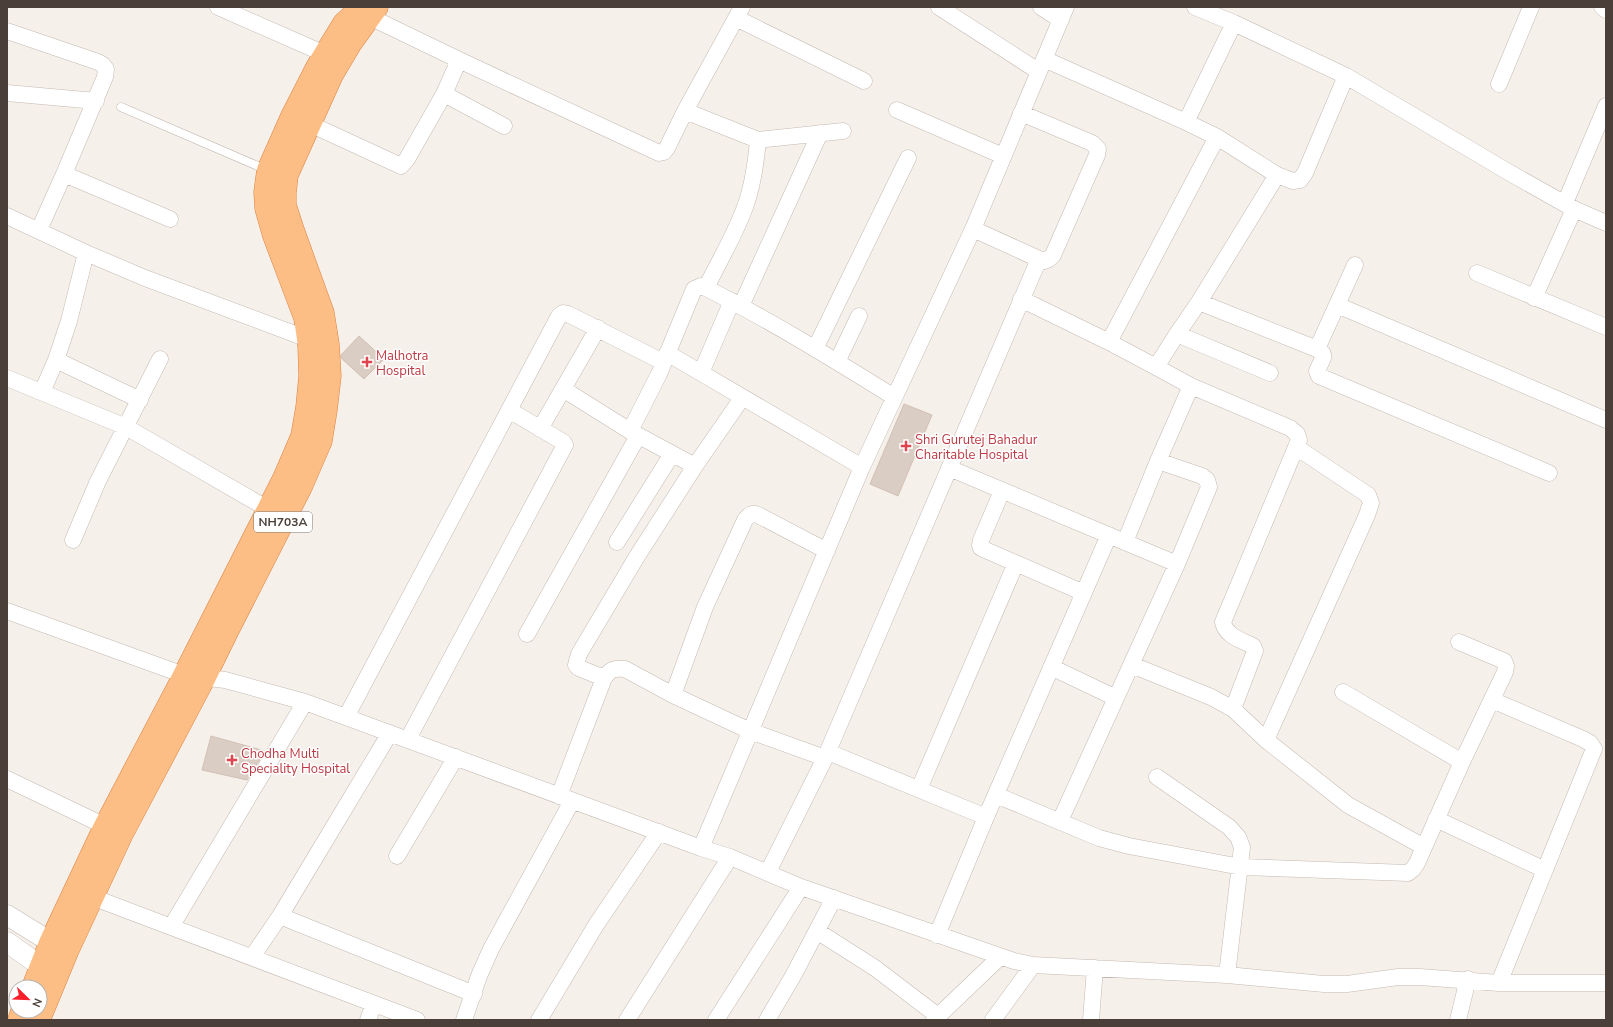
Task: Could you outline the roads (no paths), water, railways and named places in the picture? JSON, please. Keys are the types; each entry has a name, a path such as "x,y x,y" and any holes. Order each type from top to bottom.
{"highway":[{"name":"NH703A","path":"47,979 105,826 288,471 302,436 310,376 308,339 305,318 274,236 266,208 268,170 292,116 325,54 344,23 370,10"},
{"name":"NH703A","path":"59,948 92,897 122,834 205,677 231,623 302,487 321,441 330,376 328,344 323,313 285,205 287,175 332,75 370,10"},
{"name":"NH703A","path":"41,979 49,972"}],"street":[{"path":"218,7 325,54"},
{"path":"939,7 1041,65 1186,122 1217,137 1277,175 1293,181 1300,180 1305,173 1346,76"},
{"path":"701,848 862,467 972,229 1063,13 1041,7"},
{"path":"1195,7 1234,23 1346,76 1510,174 1569,206 1606,223"},
{"path":"1499,84 1531,7"},
{"path":"1602,7 1606,10"},
{"path":"370,10 459,60 659,153 664,152 667,148 685,110 739,12 864,81"},
{"path":"1186,122 1234,23"},
{"path":"7,31 98,62 103,65 106,70 96,101 39,230"},
{"path":"310,124 401,166 408,159 444,94 459,60"},
{"path":"7,93 96,101"},
{"path":"444,94 504,126"},
{"path":"1534,298 1606,106"},
{"path":"685,110 758,140 843,131"},
{"path":"897,110 1003,156"},
{"path":"972,229 1044,261 1049,259 1098,149 1092,143 1021,113"},
{"path":"701,373 737,304 820,133"},
{"path":"1109,342 1217,137"},
{"path":"706,288 746,206 756,162 758,140"},
{"path":"815,349 908,158"},
{"path":"64,174 170,219"},
{"path":"1156,367 1176,334 1199,302 1277,175"},
{"path":"7,216 86,253 145,278 308,339"},
{"path":"42,392 56,360 73,309 86,253"},
{"path":"768,872 826,755 1039,259"},
{"path":"1317,349 1355,265"},
{"path":"1477,274 1606,327"},
{"path":"527,634 634,433 694,289 701,286 737,304 894,397"},
{"path":"1022,300 1109,342 1192,386 1290,428 1296,434 1299,440 1224,622 1225,628 1229,634 1253,646 1255,651 1233,709"},
{"path":"1199,302 1317,349 1323,354 1323,358 1317,371 1319,376 1549,473"},
{"path":"1337,305 1606,420"},
{"path":"346,717 559,316 563,313 701,373 862,467"},
{"path":"837,362 859,316"},
{"path":"540,428 598,328"},
{"path":"1176,334 1270,373"},
{"path":"73,540 98,481 160,359"},
{"path":"56,360 140,400"},
{"path":"9,383 42,392 126,427 268,510"},
{"path":"1125,542 1158,461 1192,386"},
{"path":"563,389 634,433 695,466"},
{"path":"604,678 578,668 576,665 579,654 636,558 695,466 742,398"},
{"path":"408,739 563,452 565,445 563,442 510,410"},
{"path":"1266,740 1367,515 1371,503 1368,496 1296,447"},
{"path":"617,542 672,454"},
{"path":"1060,821 1132,665 1177,564 1209,487 1209,483 1202,476 1158,461"},
{"path":"949,468 1177,564"},
{"path":"1002,491 980,545 984,550 1084,593"},
{"path":"673,695 705,607 745,520 750,514 754,513 827,551"},
{"path":"938,935 986,817 1109,535"},
{"path":"919,789 1016,563"},
{"path":"9,615 184,675 225,680 305,702 566,799 730,857 801,887 1000,957 1033,965 1228,974 1324,984 1347,984 1398,977 1420,976 1499,982 1606,983"},
{"path":"996,795 1115,843 1240,867 1408,873 1413,869 1424,847 1462,762 1505,672 1506,666 1504,661 1459,642"},
{"path":"1132,665 1211,697 1233,709 1266,740 1348,805 1424,847"},
{"path":"1051,667 1116,698"},
{"path":"464,1020 479,976 491,950 566,799 604,678 610,670 616,668 625,669 673,695 750,731 826,755 919,789 986,817"},
{"path":"1343,692 1462,762"},
{"path":"1492,700 1583,739 1590,743 1594,749 1499,982"},
{"path":"171,927 305,702"},
{"path":"252,957 280,916 390,733"},
{"path":"397,856 456,758"},
{"path":"1157,777 1229,827 1238,837 1242,847 1228,974"},
{"path":"7,779 105,826"},
{"path":"1436,819 1545,870"},
{"path":"539,1020 596,925 659,832"},
{"path":"627,1020 730,857"},
{"path":"716,1020 801,887"},
{"path":"92,897 417,1020"},
{"path":"767,1020 793,976 834,898"},
{"path":"7,915 59,948"},
{"path":"280,916 474,994"},
{"path":"817,931 875,968 936,1018 1000,957"},
{"path":"7,942 49,972"},
{"path":"993,1020 1033,965"},
{"path":"1092,1020 1095,968"},
{"path":"1458,1020 1468,980"},
{"path":"368,1020 374,1004"}],"lane":[{"path":"121,107 268,170"}],"place":[{"name":"Malhotra Hospital","path":"367,362"},
{"name":"Shri Gurutej Bahadur Charitable Hospital","path":"906,446"},
{"name":"Chodha Multi Speciality Hospital","path":"232,760"}]}
